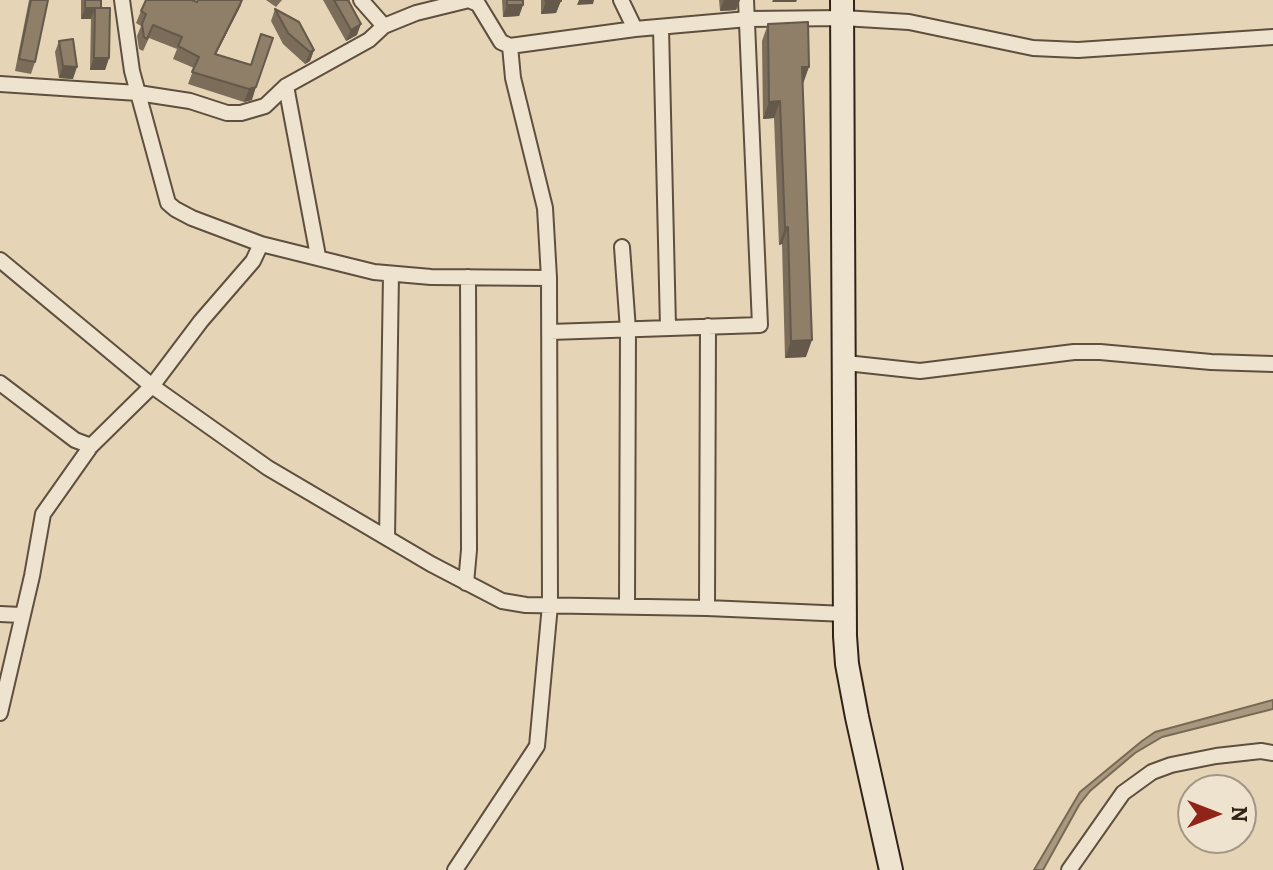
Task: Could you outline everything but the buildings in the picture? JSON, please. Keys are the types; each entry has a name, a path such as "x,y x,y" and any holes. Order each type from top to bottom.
{"street":[{"path":"122,0 126,38 138,93 168,203 192,218 261,244 374,272 549,278"},
{"path":"361,0 384,26"},
{"path":"0,84 138,93 190,101 227,113 241,113 265,106 286,86 369,40 384,26 416,13 469,0 478,4 501,42 510,46 635,29 842,9 1033,48 1078,50 1273,37"},
{"path":"621,0 635,29"},
{"path":"550,332 760,325 746,0"},
{"path":"842,9 847,664 891,870"},
{"path":"661,28 668,327"},
{"path":"455,870 537,746 550,605 550,332 545,208 513,78 510,46"},
{"path":"286,86 318,256"},
{"path":"0,713 43,514 91,446 152,386 201,321 253,261 261,244"},
{"path":"622,247 628,330 627,606"},
{"path":"0,260 152,386 268,468 502,601 526,605 846,614"},
{"path":"387,538 391,274"},
{"path":"466,583 469,550 468,277"},
{"path":"707,608 708,326"},
{"path":"846,363 920,371 1074,352 1100,352 1273,364"},
{"path":"0,383 75,440 91,446"},
{"path":"0,614 21,615"},
{"path":"1069,870 1123,793 1152,772 1216,756 1261,751 1273,753"}],"shaded area":[{"path":"1273,700 1273,709 1162,737 1135,753 1090,791 1043,870 1034,870 1080,792 1142,741 1155,732"}]}
